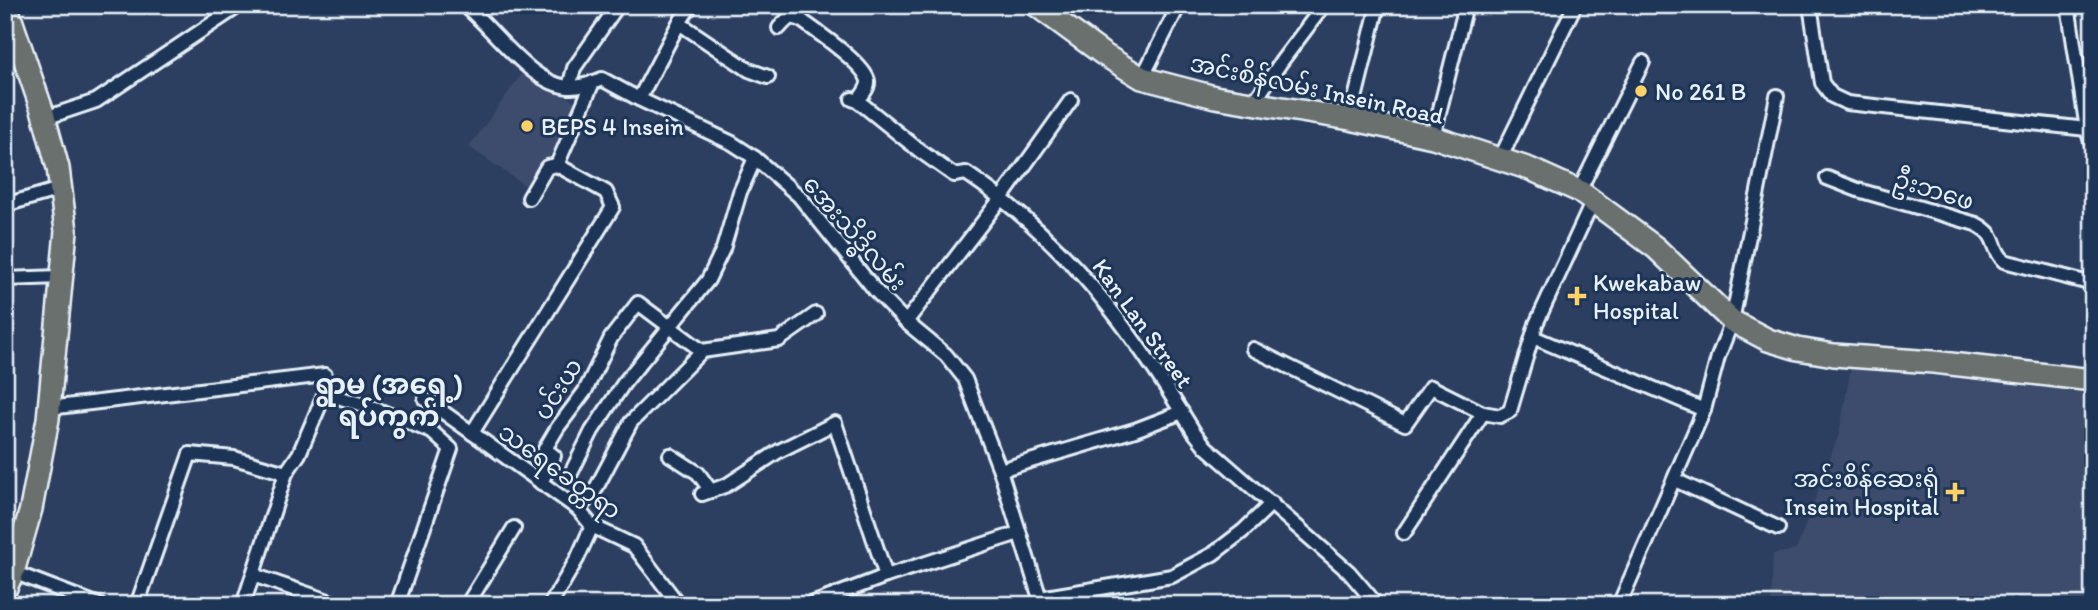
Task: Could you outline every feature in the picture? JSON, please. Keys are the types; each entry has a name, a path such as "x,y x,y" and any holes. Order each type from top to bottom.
{"main road":[{"path":"6,5 45,118 58,168 66,231 49,408 31,509 9,581"},
{"name":"အင်းစိန်လမ်း Insein Road","path":"1036,5 1103,54 1142,78 1214,97 1350,119 1433,137 1530,169 1585,197 1656,248 1732,321 1768,340 1798,349 1834,355 1933,362 2093,380"}],"street":[{"path":"45,118 96,101 240,5"},
{"path":"464,5 528,68 549,81 569,87 574,68 618,5"},
{"path":"639,99 691,5"},
{"path":"1142,78 1179,5"},
{"path":"1254,102 1324,5"},
{"path":"1350,119 1378,5"},
{"path":"1433,137 1466,5"},
{"path":"1500,159 1575,5"},
{"path":"1810,5 1822,83 1832,96 1847,103 2087,129"},
{"path":"2068,5 2087,129 2093,148"},
{"name":"Kan Lan Street","path":"779,28 787,18 801,20 854,60 868,79 868,86 855,100 954,175 967,173 1002,197 1079,269 1112,308 1206,447 1349,572 1377,605"},
{"path":"679,23 748,70 768,76"},
{"path":"1253,349 1405,424 1431,387 1483,413 1500,416 1510,411 1536,324 1585,197 1643,62"},
{"name":"အေးသိဒ္ဓိလမ်း","path":"569,87 602,79 732,143 755,158 799,196 875,290 906,322 946,355 965,379 1000,470 1041,601"},
{"path":"557,166 593,82"},
{"path":"1619,605 1704,410 1718,357 1732,321 1777,96"},
{"path":"906,322 1002,197 1071,100"},
{"path":"571,473 592,432 624,383 708,280 723,249 740,192 755,158"},
{"path":"472,433 613,207 607,192 557,166 547,167 529,198"},
{"name":"ဦးဘဖေ","path":"1827,178 1976,224 1993,237 1998,255 2004,261 2093,284"},
{"path":"5,205 60,189"},
{"path":"5,279 61,277"},
{"name":"ပင်းယ","path":"541,483 554,456 545,449 585,391 611,338 638,303 669,327"},
{"path":"578,509 594,492 631,422 702,352 779,340 816,314"},
{"path":"669,327 702,352"},
{"path":"1533,337 1704,410"},
{"path":"49,408 325,374 325,393 299,454 286,473 243,605"},
{"path":"325,393 373,408 432,432 451,449 397,605"},
{"name":"သရေခေတ္တရာ","path":"425,399 578,509 592,526 634,546 678,605"},
{"path":"1000,470 1135,430 1182,412"},
{"path":"1404,533 1483,413"},
{"path":"670,455 698,473 706,493 727,485 779,451 835,422 886,576"},
{"path":"137,605 190,454 234,458 286,473"},
{"path":"1675,480 1779,527"},
{"path":"1041,601 1172,576 1213,554 1243,531 1272,503"},
{"path":"550,605 577,559 592,526"},
{"path":"467,605 514,528"},
{"path":"809,605 886,576 1019,534"},
{"path":"253,575 340,605"},
{"path":"9,581 99,605"}],"shaded area":[{"name":"BEPS 4 Insein","path":"523,72 581,105 530,189 469,147"},
{"name":"အင်းစိန်ဆေးရုံ Insein Hospital","path":"1851,367 2093,393 2093,605 1771,605 1773,554 1796,550 1839,434"}],"place":[{"name":"No 261 B","path":"1641,91"},
{"name":"BEPS 4 Insein","path":"527,126"},
{"name":"Kwekabaw Hospital","path":"1577,296"},
{"name":"အင်းစိန်ဆေးရုံ Insein Hospital","path":"1955,492"}],"district":[{"name":"ရွာမ (အရှေ့) ရပ်ကွက်","path":"389,400"}]}
